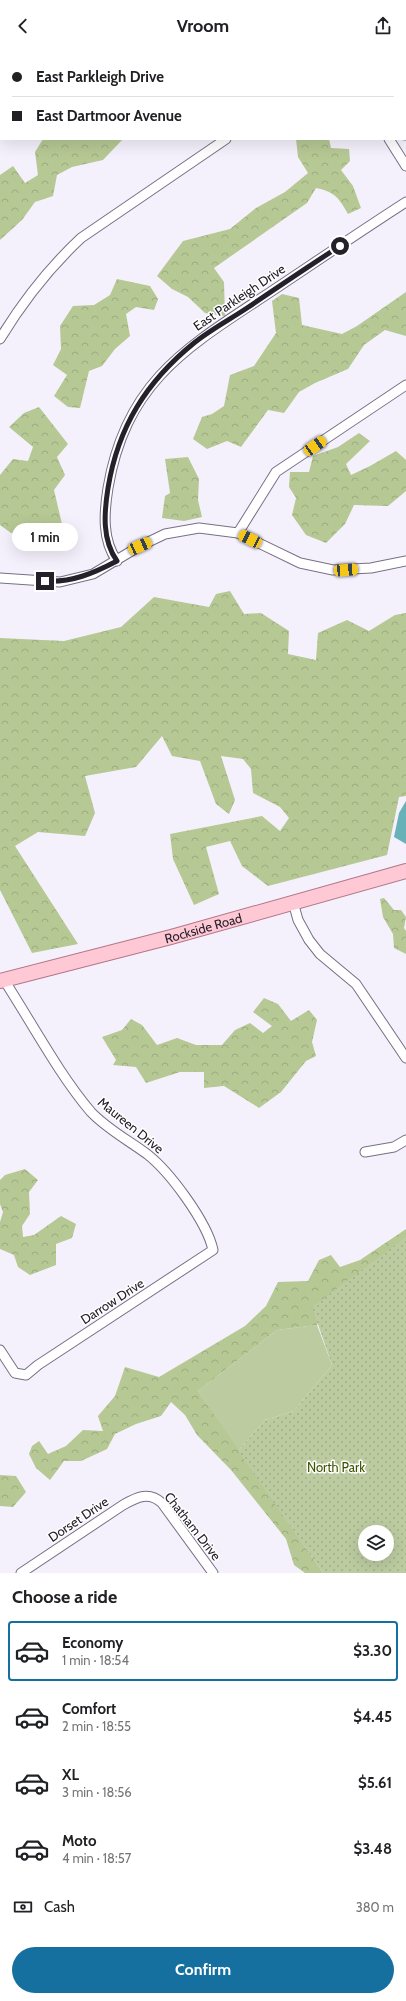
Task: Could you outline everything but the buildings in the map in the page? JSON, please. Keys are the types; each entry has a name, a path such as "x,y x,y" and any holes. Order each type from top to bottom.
{"main road":[{"name":"Rockside Road","path":"2,981 171,937 406,871"}],"street":[{"path":"0,339 23,302 60,258 81,238 225,140"},
{"path":"394,141 406,166"},
{"name":"East Parkleigh Drive","path":"117,561 110,552 106,534 105,505 111,472 121,436 134,411 163,371 195,343 406,202"},
{"path":"238,533 276,472 406,385"},
{"path":"0,578 60,582 93,574 140,546 166,534 199,528 238,533 300,563 333,570 371,568 406,561"},
{"path":"293,902 298,920 309,940 320,954 356,984 406,1058"},
{"name":"Maureen Drive","path":"2,981 77,1094 92,1113 109,1128 147,1154 176,1184 210,1237 213,1250"},
{"path":"365,1152 394,1147 406,1140"},
{"name":"Darrow Drive","path":"0,1350 15,1372 26,1375 38,1365 213,1250"},
{"name":"Dorset Drive","path":"21,1573 136,1497 152,1496"},
{"name":"Chatham Drive","path":"152,1496 162,1503 213,1573"}],"green space":[{"path":"42,140 122,140 103,160 72,167 57,175 53,196 35,202 22,220 0,240 0,175 13,166 25,183 38,175 35,152"},
{"path":"296,140 329,140 331,148 349,149 350,161 341,170 353,186 361,208 348,214 336,196 316,188 307,203 214,268 224,282 225,316 205,313 188,297 172,289 157,276 183,241 230,229 256,208 285,192 308,173 298,157"},
{"path":"117,279 150,286 158,299 154,310 136,307 126,314 130,336 115,349 102,366 89,371 80,408 68,407 54,396 67,375 53,365 61,349 60,326 73,306 94,305 110,295"},
{"path":"406,292 406,336 385,330 364,345 348,369 315,383 299,392 284,413 268,410 241,447 227,441 207,449 193,439 202,417 212,414 224,406 230,375 254,366 276,333 272,301 282,294 299,298 302,325 342,334 357,326"},
{"path":"39,407 68,444 57,457 65,475 54,490 62,524 40,537 11,533 0,525 0,475 13,459 28,461 33,447 9,427 24,413"},
{"path":"359,433 370,441 346,464 351,475 396,451 406,460 406,491 388,506 354,505 345,524 326,543 306,535 292,515 296,498 289,487 290,472 309,472 313,456 338,447"},
{"path":"188,457 199,479 198,500 202,517 184,521 162,518 165,496 170,493 165,459"},
{"path":"230,591 244,614 261,613 289,631 288,654 316,660 318,633 347,620 369,631 395,615 406,613 406,796 399,797 387,855 268,886 242,866 230,841 206,847 219,894 194,905 173,859 170,834 262,816 280,831 289,818 280,807 253,793 251,769 243,759 221,756 235,800 229,814 216,804 200,761 172,756 162,736 136,767 85,776 95,813 85,836 38,832 15,846 78,944 32,953 0,890 0,638 64,641 121,627 154,597 209,607 216,594"},
{"path":"384,898 394,910 401,910 406,917 404,928 406,931 406,954 394,948 393,934 383,917 380,899"},
{"path":"264,998 278,1004 291,1021 309,1010 317,1020 312,1042 316,1056 306,1061 281,1092 259,1108 224,1086 204,1088 204,1072 180,1072 146,1083 136,1067 113,1065 116,1060 102,1037 122,1030 131,1019 142,1025 157,1045 177,1038 196,1045 222,1045 235,1030 250,1023 263,1033 272,1026 253,1012"},
{"path":"25,1169 38,1180 29,1192 30,1214 22,1226 23,1237 34,1235 61,1216 76,1224 72,1238 56,1244 56,1265 30,1275 18,1267 14,1255 0,1249 0,1222 3,1212 0,1204 0,1180 5,1175"},
{"path":"406,1229 406,1243 328,1298 317,1325 277,1330 198,1391 323,1573 305,1573 294,1565 286,1539 231,1470 197,1435 185,1415 171,1402 161,1416 136,1424 115,1434 107,1449 81,1461 64,1461 50,1480 36,1468 29,1454 32,1446 39,1441 48,1454 66,1446 83,1430 103,1431 98,1416 115,1396 125,1367 159,1377 245,1326 266,1306 278,1282 308,1281 319,1260 331,1255 340,1267 360,1260"},
{"name":"North Park","path":"406,1237 406,1573 323,1573 238,1451 265,1420 294,1411 332,1365 312,1307"},
{"path":"317,1325 332,1365 294,1411 265,1420 238,1451 198,1391 277,1330"},
{"path":"0,1475 16,1476 26,1492 13,1507 0,1506"}],"water":[{"path":"406,801 406,844 394,837 399,813"}],"route":[{"path":"45,581 60,582 93,574 117,561 110,552 106,534 105,505 111,472 121,436 137,405 163,371 195,343 340,246"}]}
